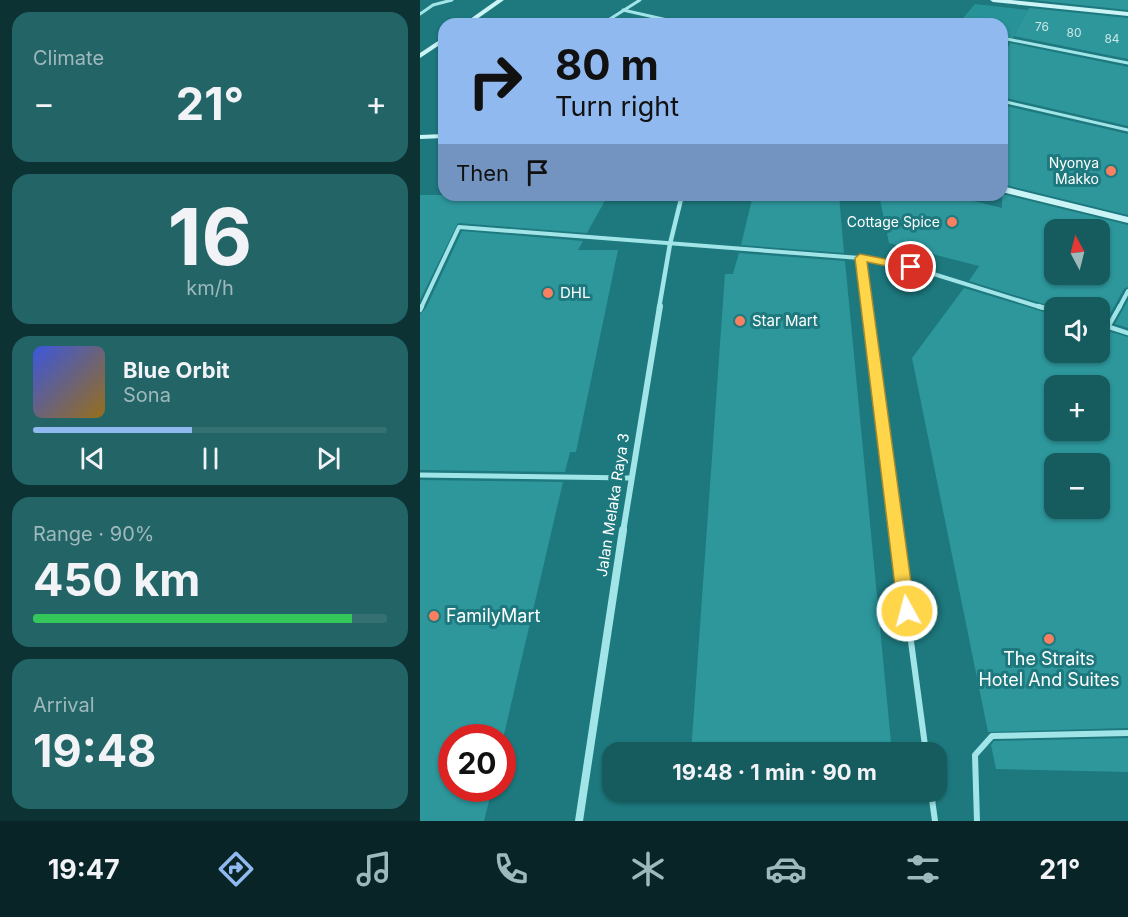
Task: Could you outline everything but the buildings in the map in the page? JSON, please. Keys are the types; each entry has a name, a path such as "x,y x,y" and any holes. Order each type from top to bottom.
{"main road":[{"path":"475,18 501,0"},
{"path":"993,0 1128,14"},
{"path":"420,56 438,43"},
{"path":"420,131 438,135"},
{"path":"420,137 438,136"},
{"path":"1008,190 1128,220"}],"street":[{"name":"Jalan Melaka Raya 3","path":"579,821 631,478 670,244 681,201"},
{"path":"420,475 631,478"}],"lane":[{"path":"420,15 433,5 452,0"},
{"path":"611,18 640,0"},
{"path":"623,10 658,18"},
{"path":"1008,39 1128,63"},
{"path":"1008,102 1128,130"},
{"path":"420,310 459,227 860,258 911,267 1044,307"},
{"path":"860,258 925,742"},
{"path":"1110,323 1128,291"},
{"path":"1110,328 1128,333"},
{"path":"977,821 975,755 992,736 1128,733"},
{"path":"932,802 934,821"}],"shaded area":[{"path":"975,4 1028,10 1013,38 1008,38 1008,18 963,18"}],"place":[{"name":"Nyonya Makko","path":"1111,171"},
{"name":"Cottage Spice","path":"952,222"},
{"name":"DHL","path":"548,293"},
{"name":"Star Mart","path":"740,321"},
{"name":"FamilyMart","path":"434,616"},
{"name":"The Straits Hotel And Suites","path":"1049,639"}],"route":[{"path":"907,611 860,258 911,267"}]}
